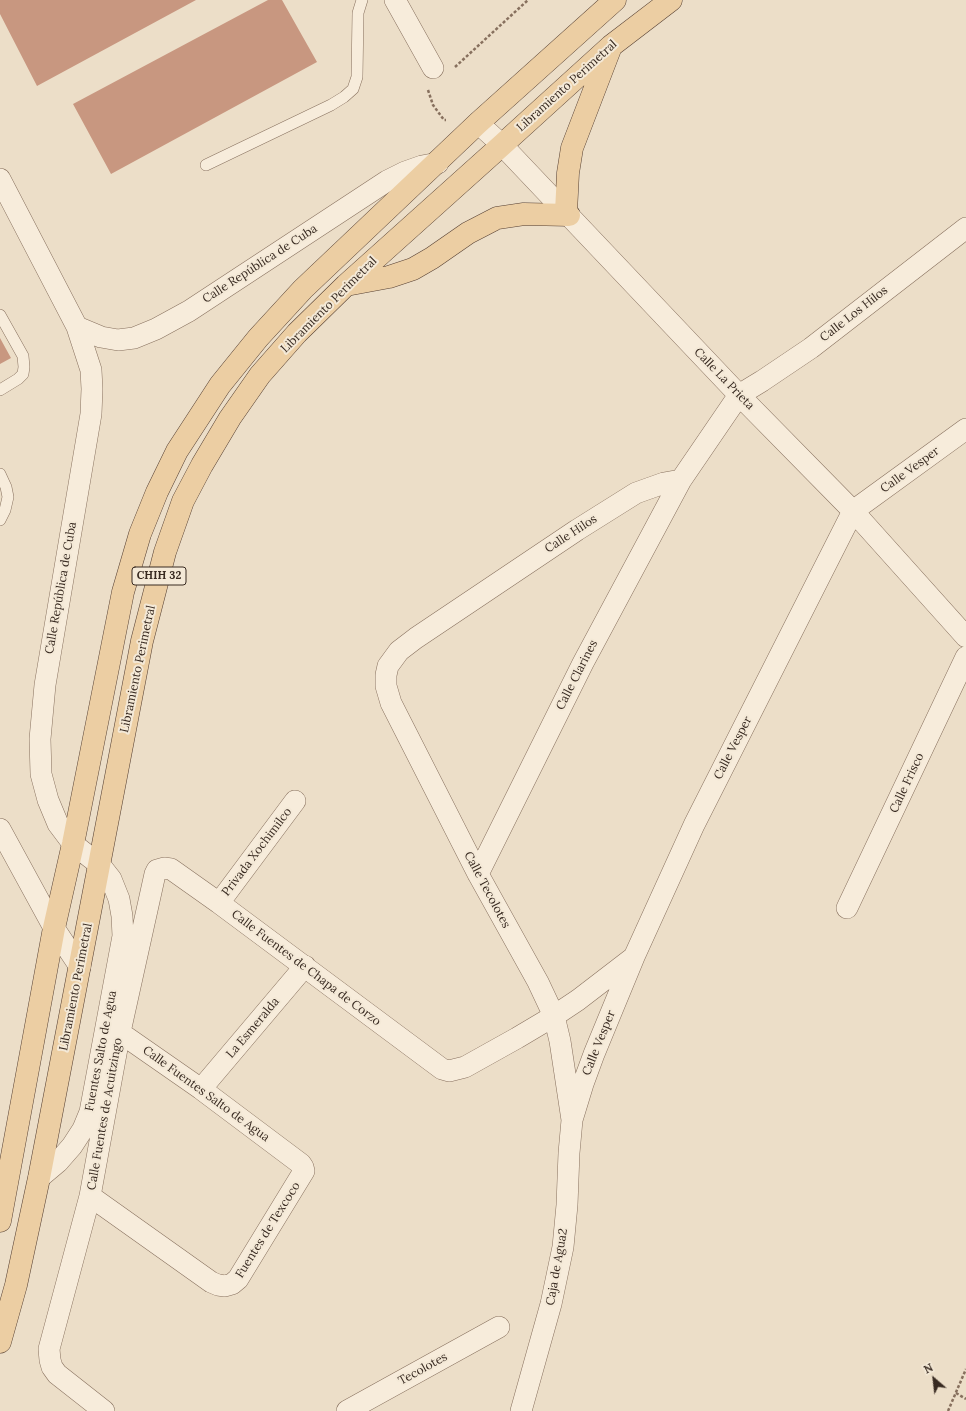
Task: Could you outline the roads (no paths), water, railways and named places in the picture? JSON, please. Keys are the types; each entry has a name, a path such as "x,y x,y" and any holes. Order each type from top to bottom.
{"main road":[{"name":"CHIH 32","path":"0,1221 54,928 73,844 124,592 140,534 156,492 177,451 220,386 258,338 303,290 438,162 615,0"},
{"name":"Libramiento Perimetral","path":"0,1342 16,1285 39,1178 142,641 165,552 183,501 202,465 230,418 260,376 297,334 346,285 611,46 672,0"},
{"path":"346,285 389,277 413,269 432,258 468,233 497,218 524,214 567,214 568,173 572,148 611,46"}],"street":[{"path":"395,0 433,68"},
{"name":"Calle La Prieta","path":"473,129 502,145 739,395 853,512 966,637"},
{"name":"Calle República de Cuba","path":"77,327 101,337 118,340 134,338 156,329 189,310 387,181 405,172 438,162"},
{"name":"Calle República de Cuba","path":"0,179 77,327 91,370 91,414 45,685 40,739 41,774 48,800 58,824 73,844 100,865"},
{"name":"Calle Los Hilos","path":"739,395 810,348 966,228"},
{"path":"681,480 739,395"},
{"name":"Calle Vesper","path":"572,1120 594,1054 634,957 694,825 853,512 966,429"},
{"name":"Calle Hilos","path":"388,666 399,652 416,638 577,530 636,493 650,487 681,480"},
{"name":"Calle Clarines","path":"478,874 583,663 681,480"},
{"name":"Calle Frisco","path":"847,908 966,657"},
{"name":"Calle Tecolotes","path":"388,666 386,686 391,703 478,874 538,982 554,1016 560,1041 572,1120"},
{"name":"Privada Xochimilco","path":"219,903 295,801"},
{"path":"0,829 54,928 80,967"},
{"name":"Fuentes Salto de Agua","path":"39,1178 58,1162 83,1130 90,1112 113,1028 123,936 122,916 120,899 111,879 100,865"},
{"name":"Calle Fuentes de Chapa de Corzo","path":"161,868 171,870 219,903 442,1069 449,1071 465,1067 554,1016"},
{"name":"Calle Fuentes de Acuitzingo","path":"104,1411 57,1374 52,1367 49,1349 90,1196 113,1028 155,874 161,868"},
{"path":"554,1016 578,1000 634,957"},
{"name":"La Esmeralda","path":"201,1089 305,966"},
{"name":"Calle Fuentes Salto de Agua","path":"113,1028 201,1089 303,1167"},
{"name":"Caja de Agua2","path":"521,1411 551,1304 563,1247 572,1120"},
{"name":"Fuentes de Texcoco","path":"90,1196 211,1282 224,1286 232,1284 238,1279 303,1173 303,1167"},
{"name":"Tecolotes","path":"347,1411 499,1327"}],"lane":[{"path":"206,165 331,105 344,98 353,89 357,77 358,13 362,0"},
{"path":"0,315 23,356 24,367 23,374 18,379 0,390"},
{"path":"0,474 6,486 8,497 5,510 0,520"}]}
